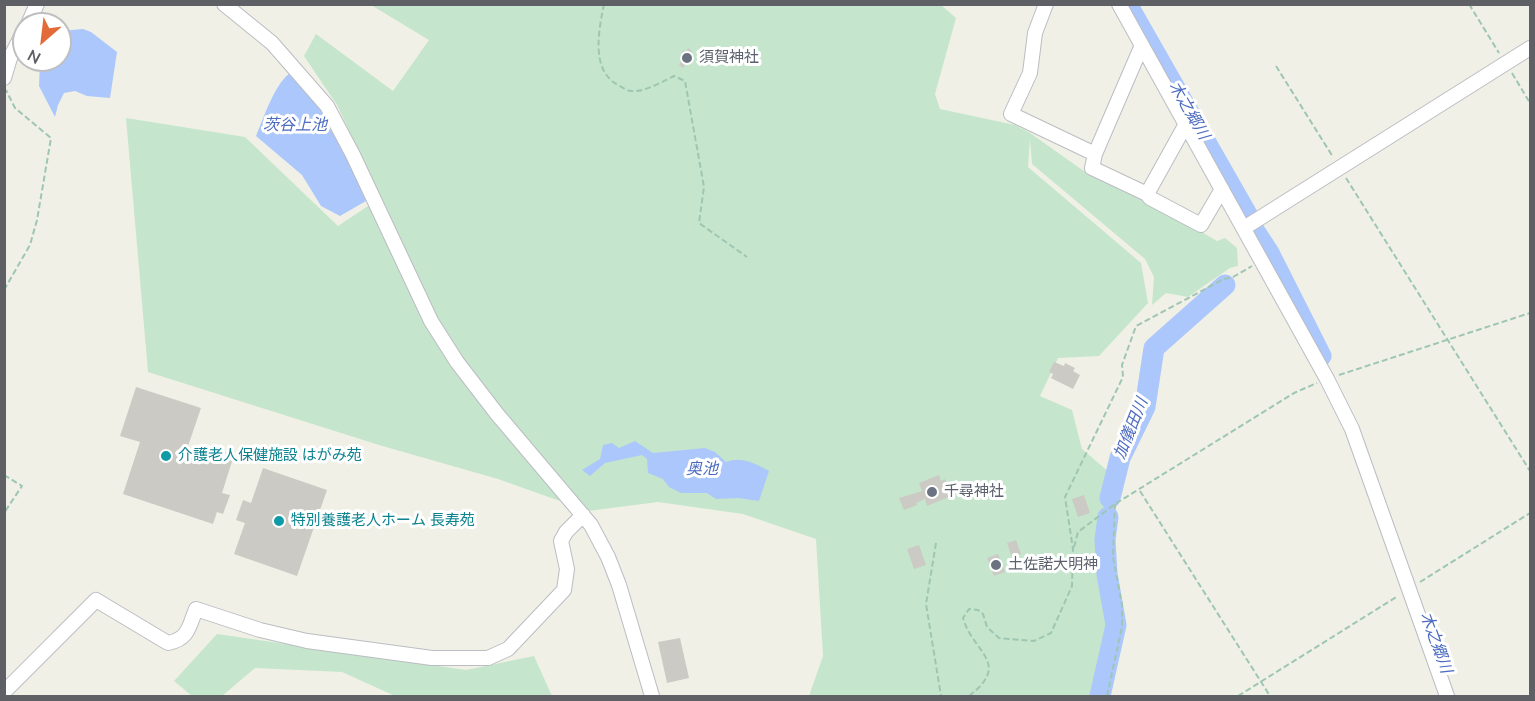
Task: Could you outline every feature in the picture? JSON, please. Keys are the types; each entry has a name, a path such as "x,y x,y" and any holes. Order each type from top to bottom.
{"street":[{"path":"224,4 272,43 327,106 353,155 431,321 457,362 527,436 591,525 615,576 652,696"},
{"path":"1046,4 1035,33 1030,73 1011,114 1095,154"},
{"path":"1119,4 1327,379 1352,429 1447,696"},
{"path":"1142,45 1095,154 1092,168 1147,194 1150,198 1201,225 1222,189"},
{"path":"1244,228 1530,48"},
{"path":"4,78 12,54"},
{"path":"1147,194 1186,124"},
{"path":"4,692 96,600 168,643 178,641 186,634 196,609 260,630 307,641 432,658 488,658 508,649 564,590 567,569 561,541 566,532 583,515"}],"path":[{"path":"603,4 597,36 600,63 611,82 630,91 651,88 674,76 685,81 704,187 699,223 747,257"},
{"path":"1276,66 1530,471"},
{"path":"4,86 15,108 51,138 37,220 30,245 4,290"},
{"path":"1074,549 1065,497 1123,377 1122,365 1136,326 1262,261"},
{"path":"4,475 22,486 4,513"},
{"path":"969,696 981,687 989,674 989,662 966,629 963,618 969,609 978,610 983,614 987,627 999,638 1034,641 1050,633 1072,586 1074,549 1078,532 1115,504 1140,490 1270,696"},
{"path":"1107,696 1122,627 1122,605 1113,557 1115,504"},
{"path":"1238,696 1530,513"},
{"path":"936,543 926,604 941,696"}],"green space":[{"path":"371,5 941,5 956,18 935,94 940,109 1015,125 1088,174 1142,197 1217,241 1225,238 1237,248 1238,266 1230,268 1188,297 1166,293 1152,305 1154,277 1145,259 1032,164 1030,139 1028,167 1141,263 1148,303 1099,356 1058,358 1040,396 1072,410 1082,449 1110,473 1102,565 1108,617 1099,675 1092,696 809,696 823,656 816,539 743,514 658,502 588,511 498,479 379,445 148,372 126,118 245,137 338,226 380,198 337,105 304,56 316,34 393,91 429,40"},
{"path":"217,634 466,670 534,656 552,696 395,696 342,672 255,668 222,696 192,696 174,681"}],"water":[{"path":"83,29 91,32 117,52 110,98 87,96 75,91 64,93 55,117 39,86 40,72 72,72 72,30"},
{"name":"茨谷上池","path":"292,72 316,101 340,140 366,201 340,216 321,206 302,175 256,136 275,91 286,76"},
{"name":"奥池","path":"635,441 653,453 705,448 715,452 726,462 743,460 758,465 769,471 759,501 738,498 716,499 707,493 681,493 669,487 663,479 648,473 647,459 642,455 605,463 590,476 582,470 600,459 603,445 612,443 619,448"}],"building":[{"name":"須賀神社","path":"688,48 694,56 683,68 679,65 682,59 680,57 683,50 686,52"},
{"path":"1054,362 1064,366 1065,363 1075,368 1073,371 1080,375 1073,389 1051,378 1053,374 1049,372"},
{"name":"介護老人保健施設 はがみ苑","path":"136,387 201,408 186,452 197,456 201,444 234,455 222,493 230,495 223,514 217,512 213,524 123,494 140,442 120,436"},
{"name":"特別養護老人ホーム 長寿苑","path":"263,468 327,490 297,576 234,554 245,523 236,520 243,500 251,503"},
{"name":"千尋神社","path":"939,475 941,481 945,479 949,491 946,492 949,497 927,506 925,499 904,510 899,498 922,491 919,483"},
{"path":"1084,495 1090,513 1078,517 1072,499"},
{"path":"1016,540 1021,554 1012,558 1007,543"},
{"path":"919,545 926,565 914,569 907,549"},
{"name":"土佐諾大明神","path":"998,554 1005,572 994,576 987,558"},
{"path":"1054,560 1060,568 1055,573 1048,564"},
{"path":"680,638 689,678 667,683 658,642"}],"waterway":[{"name":"木之郷川","path":"1127,4 1249,218"},
{"name":"木之郷川","path":"1254,230 1269,253 1321,356"},
{"name":"加儀田川","path":"1110,498 1120,458 1145,407 1154,348 1225,285"},
{"name":"加儀田川","path":"1100,696 1116,625 1107,574 1105,540 1108,517"}],"place":[{"name":"須賀神社","path":"687,58"},
{"name":"介護老人保健施設 はがみ苑","path":"166,456"},
{"name":"千尋神社","path":"932,492"},
{"name":"特別養護老人ホーム 長寿苑","path":"279,521"},
{"name":"土佐諾大明神","path":"996,565"}]}
